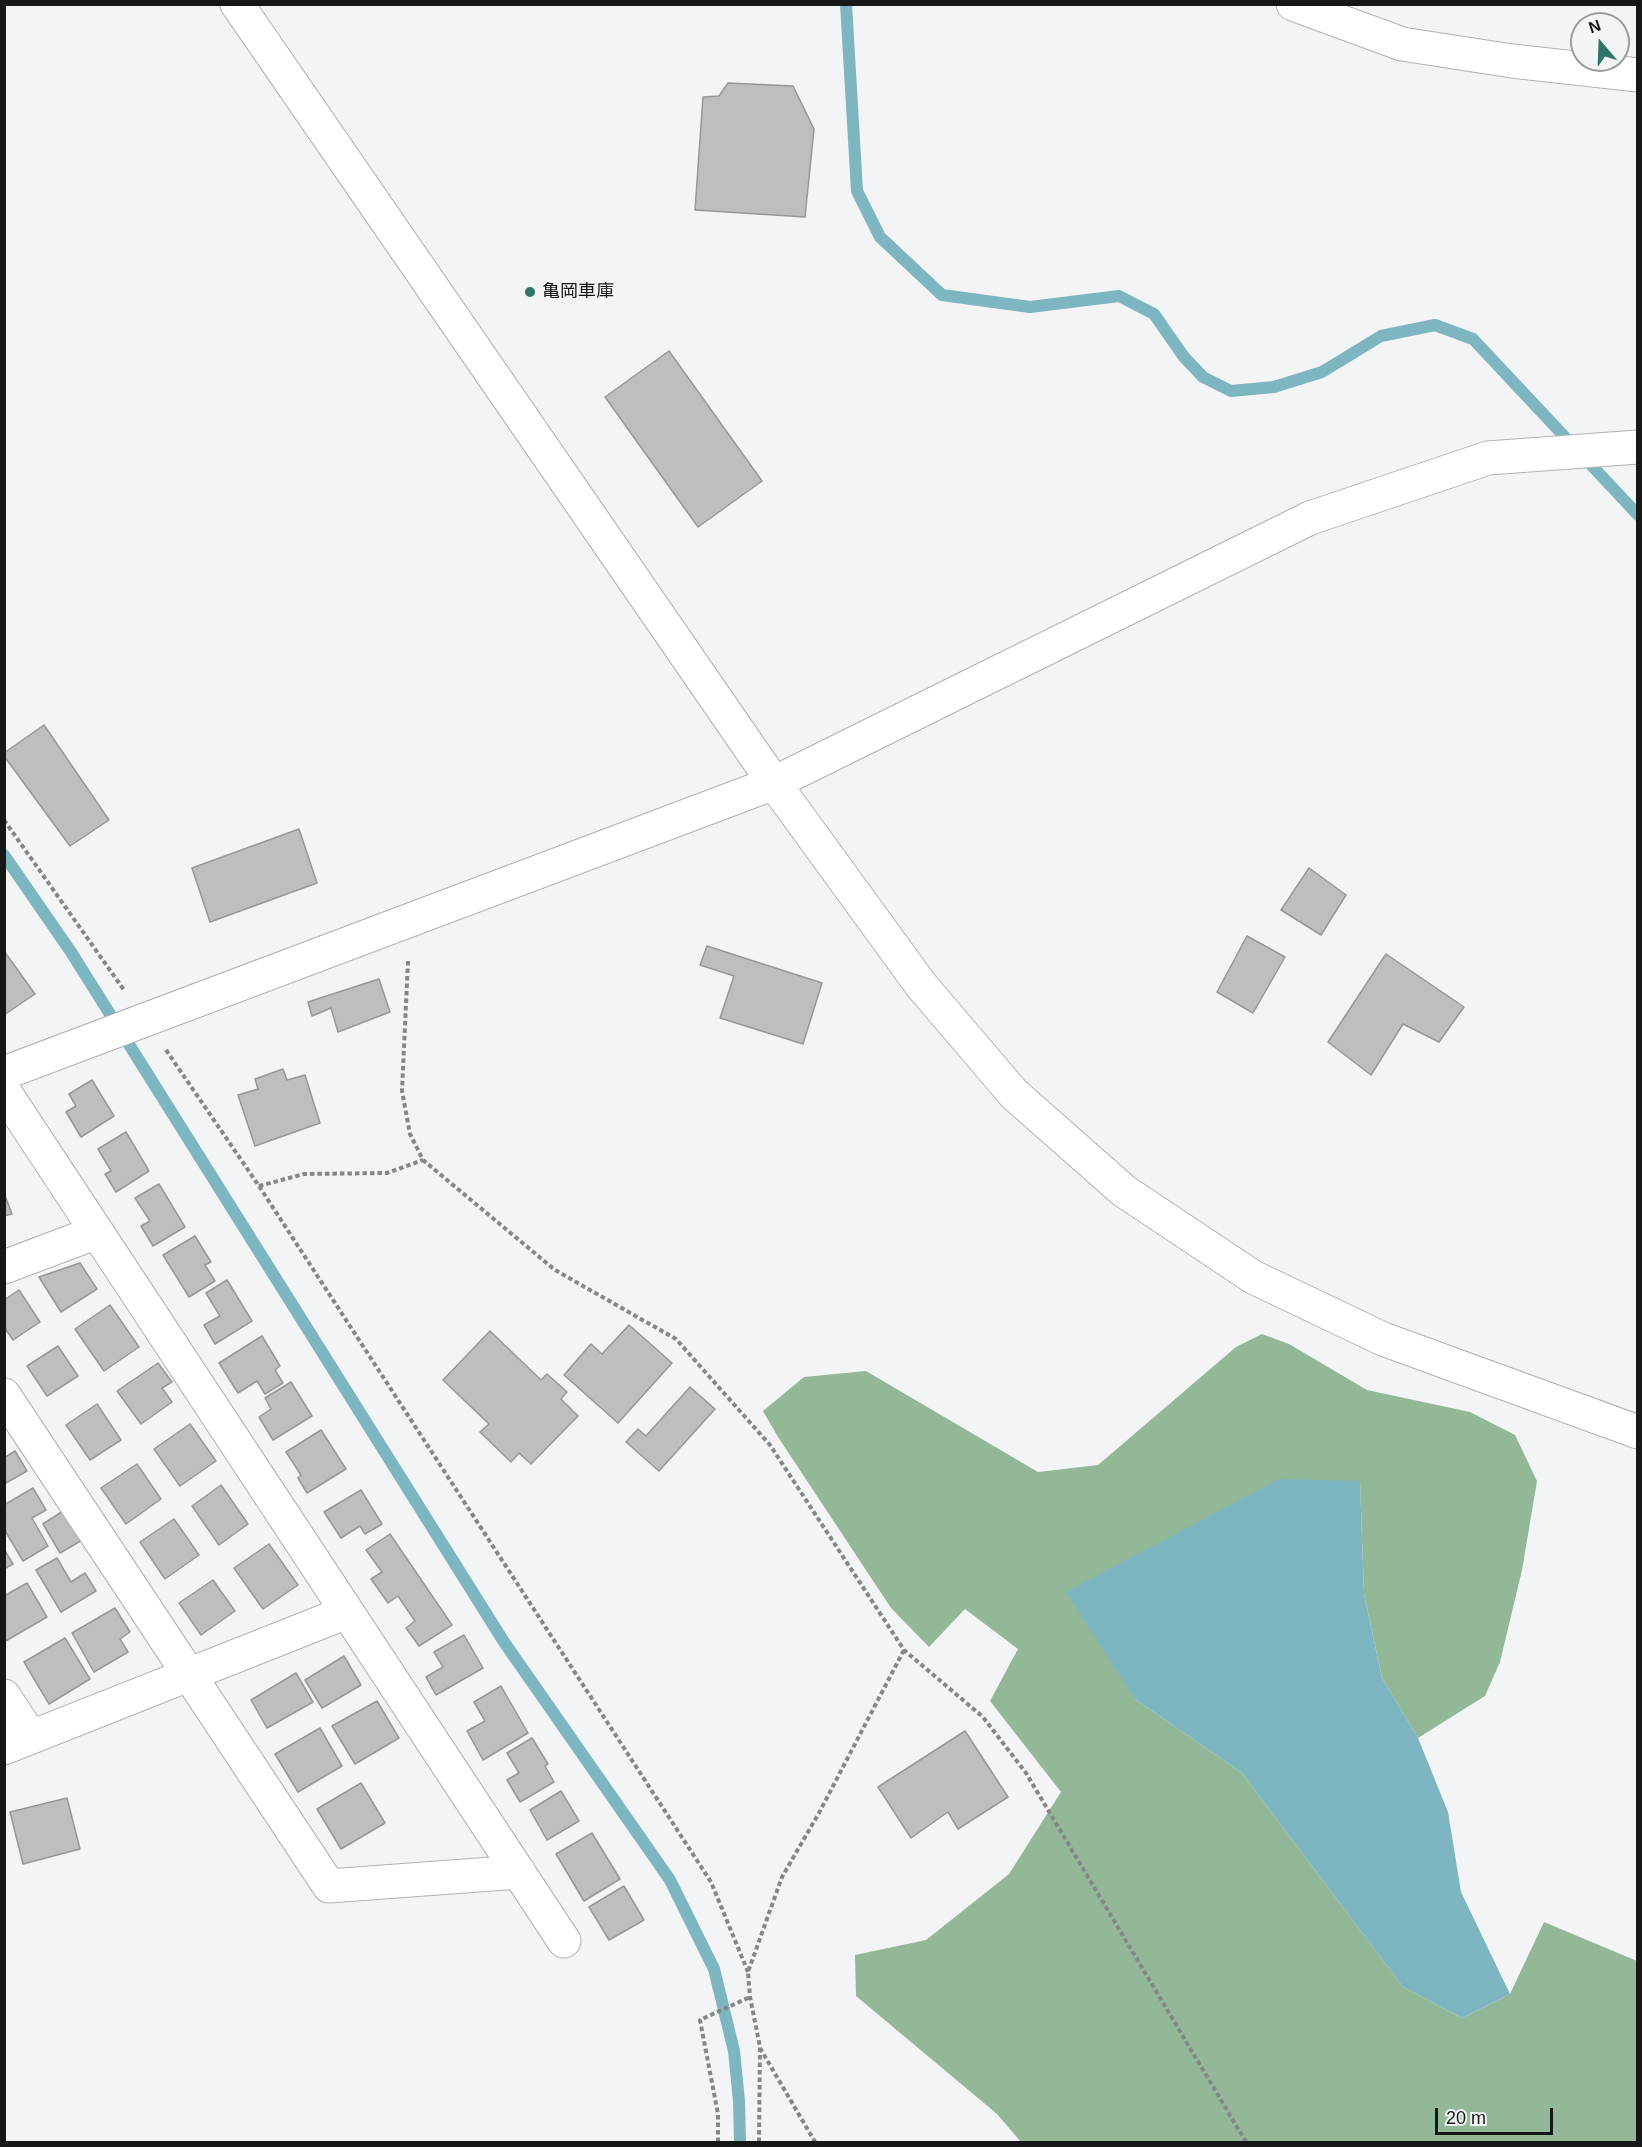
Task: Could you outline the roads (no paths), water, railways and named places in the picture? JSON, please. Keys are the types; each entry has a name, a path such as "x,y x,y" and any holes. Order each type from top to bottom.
{"street":[{"path":"237,4 774,783 921,985 1014,1094 1124,1191 1253,1277 1383,1339 1638,1432"},
{"path":"1293,4 1402,44 1512,61 1638,75"},
{"path":"4,1072 774,783 1310,518 1488,458 1638,447"},
{"path":"4,1091 564,1941"},
{"path":"4,1267 97,1232"},
{"path":"4,1395 329,1886 519,1872"},
{"path":"4,1696 18,1743 347,1612"}],"water":[{"path":"1279,1479 1360,1481 1364,1594 1382,1678 1418,1738 1448,1812 1461,1892 1510,1994 1462,2018 1403,1987 1242,1773 1135,1699 1066,1592"}],"waterway":[{"path":"846,4 857,191 880,237 942,295 1030,307 1119,296 1154,314 1184,357 1203,377 1231,391 1274,387 1322,372 1381,336 1435,325 1473,339 1638,515"},
{"path":"4,855 71,952 504,1642 670,1880 714,1969 734,2051 740,2142"}],"place":[{"name":"亀岡車庫","path":"530,292"}]}
